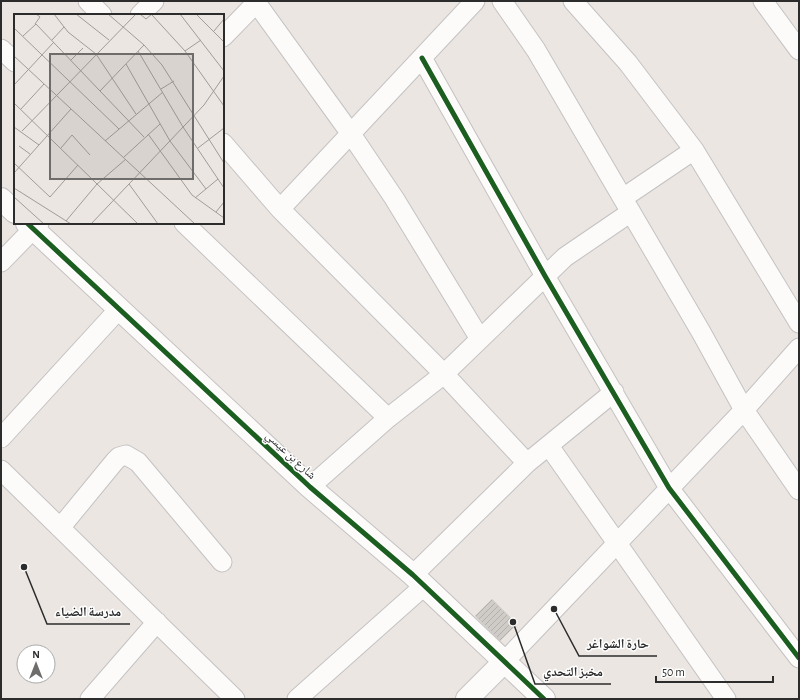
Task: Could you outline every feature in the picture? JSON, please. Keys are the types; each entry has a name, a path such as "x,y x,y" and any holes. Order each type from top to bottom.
{"street":[{"path":"88,1 101,14"},
{"path":"141,14 154,1"},
{"path":"224,36 257,1 351,134 394,198 480,339"},
{"path":"280,209 475,1"},
{"path":"502,1 536,50 744,410 799,490"},
{"path":"573,1 628,63 694,150 799,323"},
{"path":"763,1 799,50"},
{"path":"1,49 14,61"},
{"path":"422,58 544,276 614,392 669,488 799,658"},
{"path":"224,144 280,209 444,374 527,463"},
{"path":"310,487 388,418 444,374 544,276 694,150"},
{"path":"1,199 14,211"},
{"path":"185,224 388,418"},
{"path":"1,262 33,225"},
{"name":"شارع بن عيسي","path":"33,225 119,309 310,487 419,581 544,699"},
{"path":"1,438 119,309"},
{"path":"467,699 744,410 799,348"},
{"path":"298,699 419,581 527,463 614,392"},
{"path":"549,446 726,699"},
{"path":"60,528 114,461 120,457 126,456 138,462 222,562"},
{"path":"1,470 235,699"},
{"path":"90,699 157,622"}],"building":[{"path":"492,599 517,624 500,641 475,616"}],"cycle path":[{"path":"422,58 545,276 669,488 799,658"},
{"path":"28,224 310,487 413,575 544,699"}],"place":[{"name":"مدرسة الضياء","path":"24,567"},
{"name":"حارة الشواغر","path":"554,609"},
{"name":"مخبز التحدي","path":"513,622"}]}
